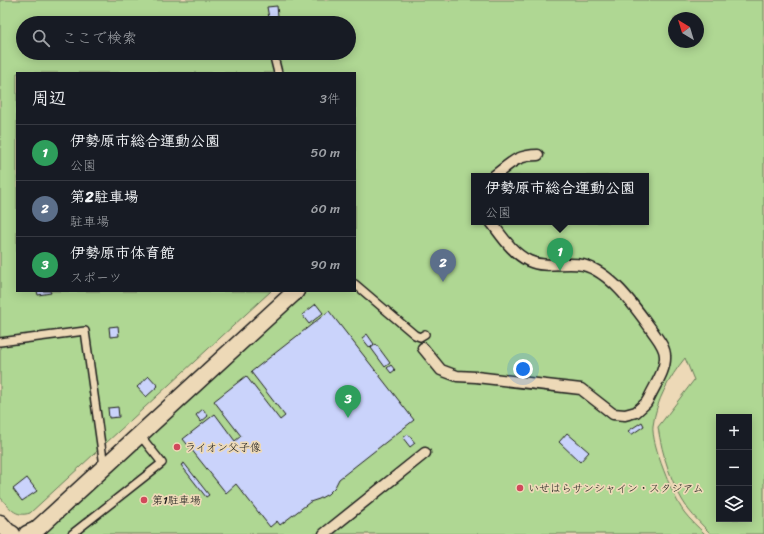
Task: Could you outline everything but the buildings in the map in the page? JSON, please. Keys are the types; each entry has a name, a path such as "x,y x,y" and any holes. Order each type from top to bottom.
{"street":[{"path":"498,173 514,160 526,155 538,155"},
{"path":"423,348 440,370 457,376 581,390 613,414 625,415 636,412 646,403 649,398 665,365 665,354 659,342 636,309 623,294 606,278 592,268 574,264 547,265 529,261 515,252 493,225"},
{"path":"27,534 36,530 295,292"},
{"path":"324,534 425,453"},
{"path":"0,523 8,532 12,534"}],"lane":[{"path":"275,60 278,72"},
{"path":"356,285 415,335 420,336 425,334"},
{"path":"0,342 85,332 104,466"},
{"path":"72,534 162,463 139,434"}],"green space":[{"path":"0,0 764,0 764,534 711,534 688,509 682,500 668,470 658,427 694,380 685,358 664,390 660,399 653,426 653,434 659,457 679,505 691,521 705,534 42,534 306,292 356,292 356,72 16,72 16,292 270,292 30,513 20,514 13,511 0,497"}],"place":[{"name":"伊勢原市総合運動公園","path":"560,271"},
{"name":"第2駐車場","path":"443,282"},
{"name":"伊勢原市体育館","path":"348,418"},
{"name":"ライオン父子像","path":"177,447"},
{"name":"いせはらサンシャイン・スタジアム","path":"520,488"},
{"name":"第1駐車場","path":"144,500"}]}
